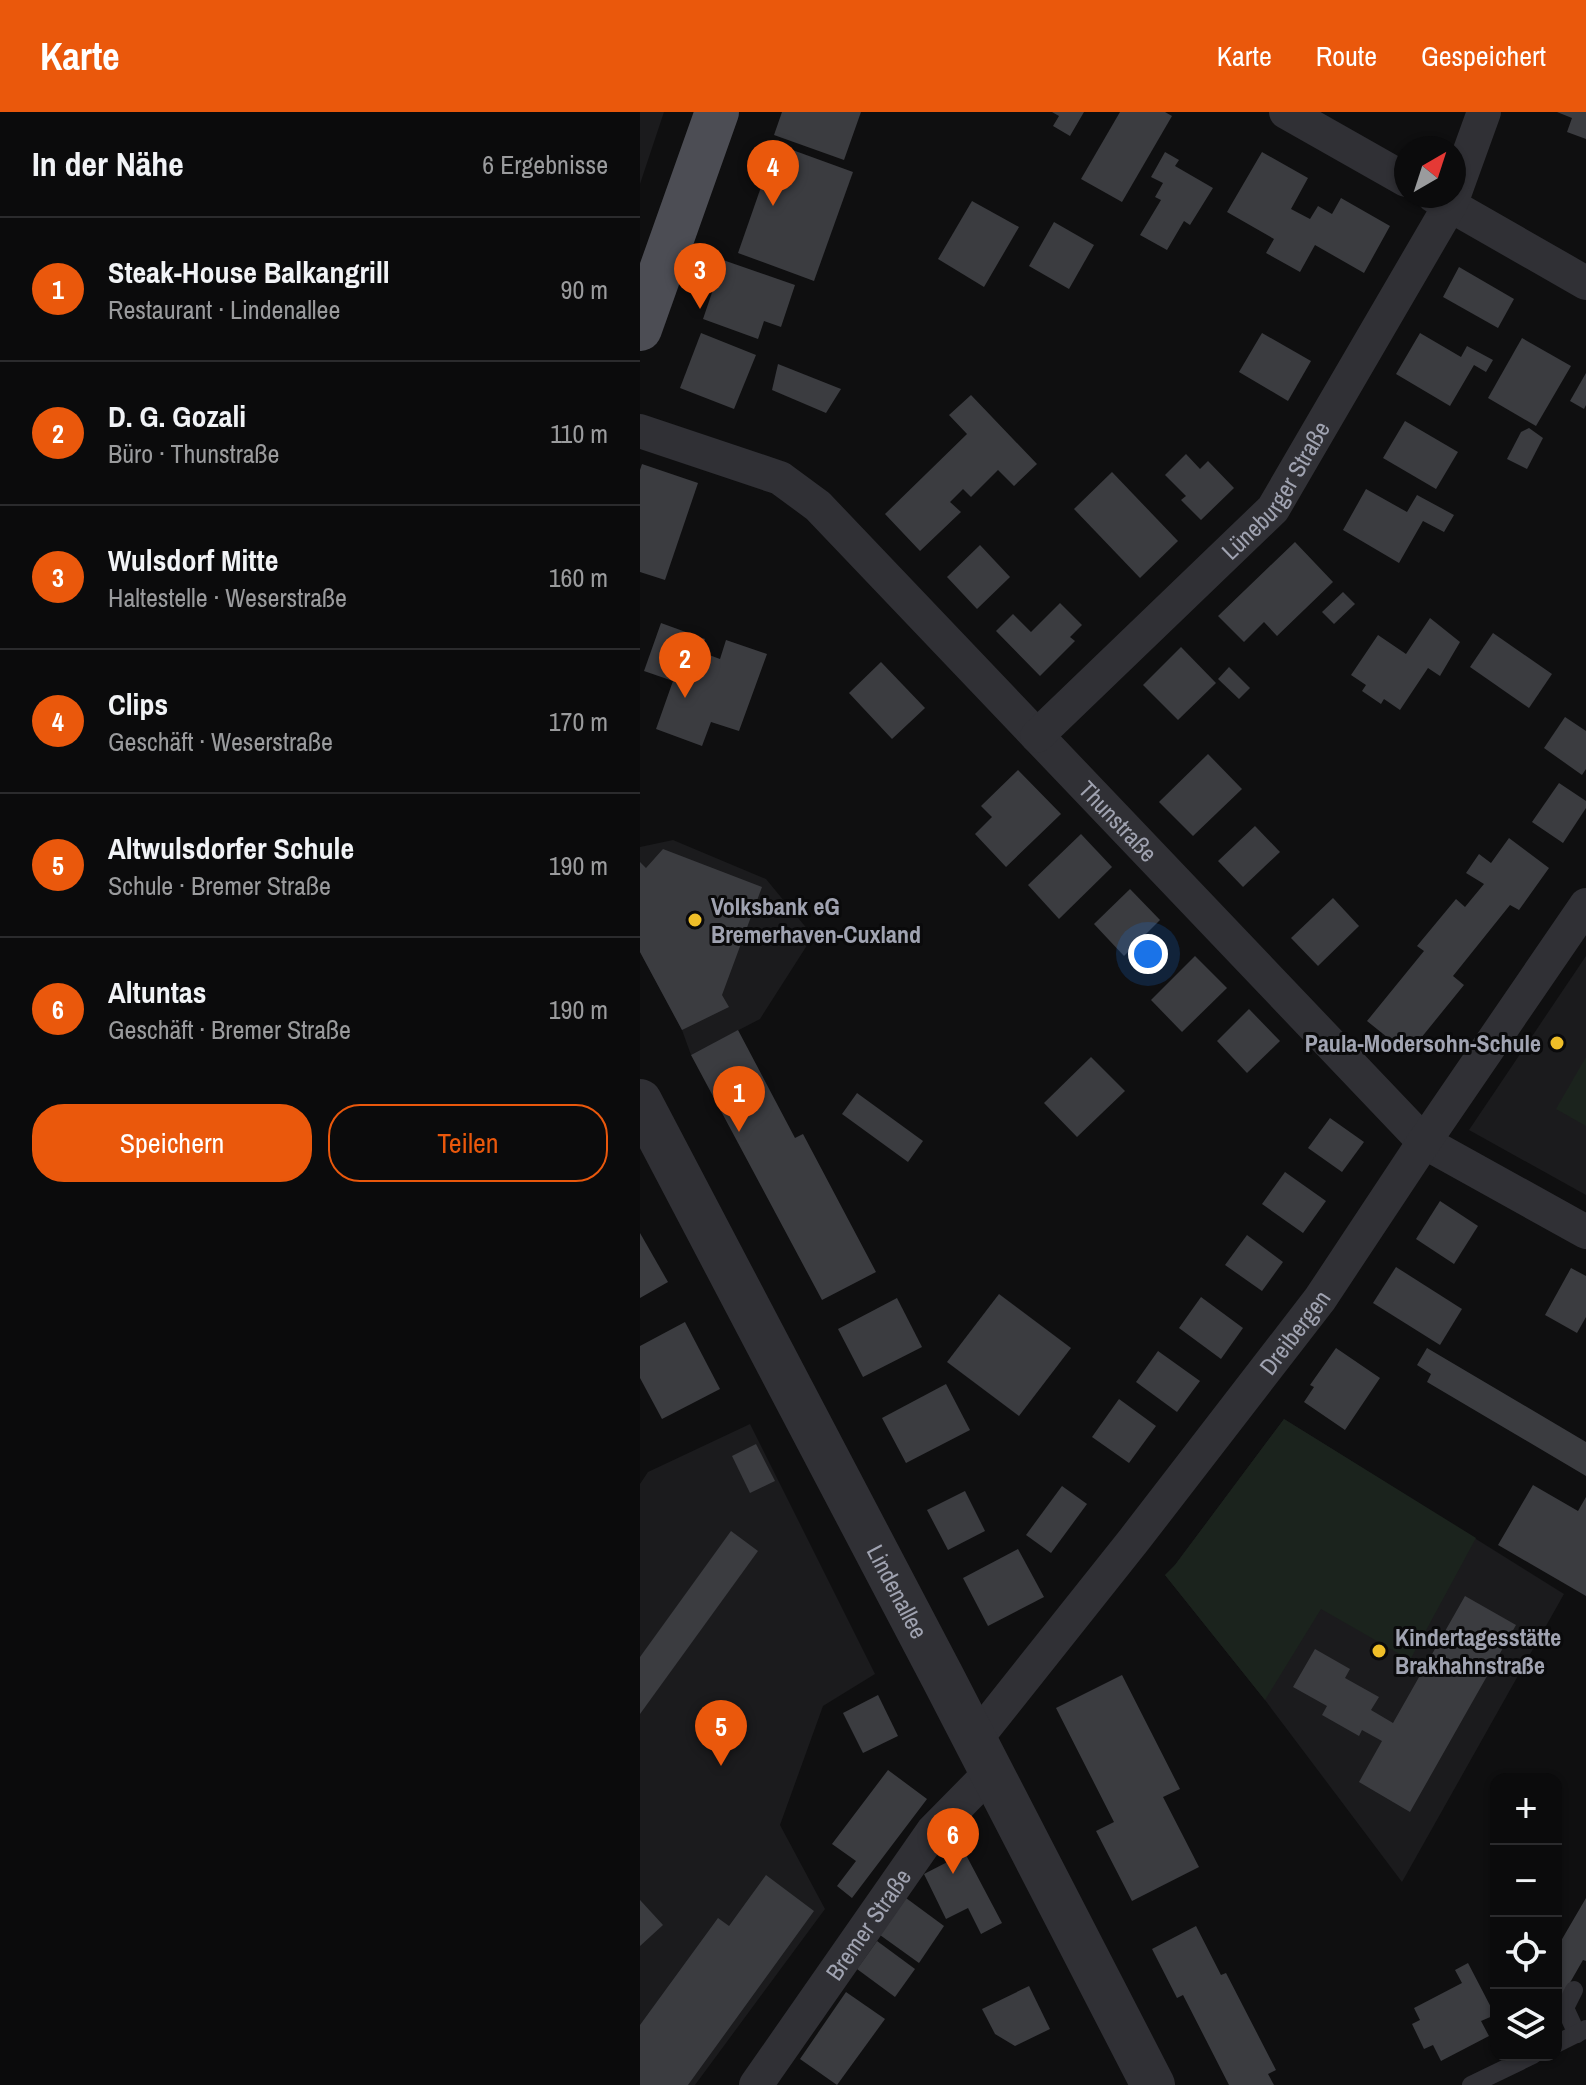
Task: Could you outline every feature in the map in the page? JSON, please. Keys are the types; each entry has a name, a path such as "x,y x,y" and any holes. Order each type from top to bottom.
{"main road":[{"path":"640,329 717,112"}],"street":[{"path":"1286,112 1394,173"},
{"name":"Lüneburger Straße","path":"1466,155 1484,112"},
{"name":"Lüneburger Straße","path":"1037,736 1273,509 1442,208"},
{"path":"1464,208 1586,283"},
{"name":"Thunstraße","path":"640,431 780,478 818,506 1424,1142 1586,1232"},
{"name":"Dreibergen","path":"983,1756 1134,1540 1320,1299 1586,905"},
{"name":"Lindenallee","path":"640,1101 1153,2085"},
{"name":"Bremer Straße","path":"756,2085 983,1756"}],"lane":[{"path":"1562,2041 1582,2032 1565,2008 1574,1990"},
{"path":"1471,2085 1521,2061"}],"shaded area":[{"path":"640,112 664,112 640,184"},
{"name":"Volksbank eG Bremerhaven-Cuxland","path":"673,840 766,879 813,936 760,1019 691,1055 682,1030 640,952 640,847"},
{"name":"Paula-Modersohn-Schule","path":"1586,956 1586,1195 1469,1130"},
{"path":"1586,1057 1586,1126 1556,1109"},
{"name":"Kindertagesstätte Brakhahnstraße","path":"1284,1419 1564,1594 1402,1882 1265,1700 1165,1575"},
{"path":"1284,1419 1476,1538 1410,1660 1321,1609 1265,1700 1165,1575"},
{"path":"750,1424 875,1674 823,1706 780,1825 825,1909 695,2085 640,2085 640,1484 648,1472"}],"building":[{"path":"782,112 861,112 844,160 774,135"},
{"path":"1052,112 1084,112 1070,136 1053,126 1059,116"},
{"path":"1120,112 1165,112 1172,116 1122,202 1081,179"},
{"path":"1557,112 1586,112 1586,139 1567,132 1572,118"},
{"path":"776,144 853,172 814,281 738,253"},
{"path":"1165,152 1179,160 1175,166 1213,188 1190,225 1184,221 1167,250 1140,235 1161,200 1155,197 1163,183 1151,177"},
{"path":"1262,152 1308,178 1291,209 1310,219 1318,206 1332,214 1341,198 1390,226 1364,273 1315,245 1300,272 1266,253 1274,239 1227,212"},
{"path":"972,201 1019,227 984,287 938,259"},
{"path":"1054,222 1094,245 1069,289 1029,266"},
{"path":"723,260 795,285 781,327 764,321 758,339 703,319"},
{"path":"1459,267 1514,299 1498,328 1443,297"},
{"path":"701,333 756,355 734,409 680,388"},
{"path":"1262,333 1311,361 1288,401 1239,372"},
{"path":"1420,333 1461,357 1467,346 1493,360 1486,372 1474,365 1450,406 1396,374"},
{"path":"1522,338 1571,366 1536,426 1488,398"},
{"path":"778,364 841,389 826,413 772,390"},
{"path":"1586,373 1586,405 1584,409 1570,401"},
{"path":"971,395 1037,464 1014,486 998,470 971,497 963,489 950,502 961,512 920,551 885,514 967,434 949,415"},
{"path":"1405,421 1458,452 1436,489 1383,458"},
{"path":"1529,428 1543,438 1527,469 1507,459 1521,432"},
{"path":"1186,454 1200,469 1208,461 1234,488 1201,520 1181,500 1186,496 1165,475"},
{"path":"642,464 698,483 665,580 640,572"},
{"path":"1112,472 1178,541 1140,578 1074,509"},
{"path":"1366,489 1407,512 1417,495 1454,515 1444,532 1423,521 1399,563 1343,530"},
{"path":"1295,542 1333,582 1277,636 1264,622 1244,642 1218,616"},
{"path":"980,545 1010,577 977,609 947,577"},
{"path":"1343,592 1355,604 1334,624 1322,612"},
{"path":"1060,603 1082,625 1070,637 1075,641 1040,676 996,631 1013,614 1031,632"},
{"path":"1430,618 1460,642 1440,676 1428,668 1400,710 1384,699 1381,704 1362,691 1366,685 1351,675 1378,635 1406,654"},
{"path":"661,623 705,639 701,652 720,659 726,640 767,654 739,731 711,722 702,746 656,729 673,681 644,671"},
{"path":"1493,633 1552,674 1529,708 1470,667"},
{"path":"1181,647 1216,683 1178,720 1143,685"},
{"path":"881,662 925,708 892,739 849,693"},
{"path":"1229,667 1250,688 1239,699 1218,679"},
{"path":"1565,717 1586,731 1586,769 1582,775 1544,748"},
{"path":"1208,754 1242,789 1193,836 1159,802"},
{"path":"1018,770 1061,814 1006,867 975,834 992,817 981,806"},
{"path":"1559,783 1586,801 1586,808 1563,843 1532,822"},
{"path":"1255,826 1280,852 1243,887 1218,861"},
{"path":"1081,834 1112,867 1059,919 1028,885"},
{"path":"1509,838 1549,868 1519,910 1510,905 1453,976 1464,985 1408,1054 1367,1021 1424,951 1417,946 1456,899 1465,907 1484,884 1466,873 1479,854 1491,863"},
{"name":"Volksbank eG Bremerhaven-Cuxland","path":"663,849 762,887 722,995 729,1007 682,1030 640,952 640,862 646,868"},
{"path":"1130,889 1160,920 1124,956 1094,924"},
{"path":"1333,898 1359,926 1318,966 1291,938"},
{"path":"1195,956 1227,988 1182,1032 1151,1000"},
{"path":"1249,1009 1280,1041 1247,1073 1217,1041"},
{"path":"738,1030 795,1138 803,1134 876,1272 822,1300 691,1055"},
{"path":"1091,1057 1125,1091 1077,1137 1044,1103"},
{"path":"857,1093 923,1141 908,1162 842,1114"},
{"path":"1330,1118 1364,1142 1342,1172 1308,1148"},
{"path":"1285,1172 1326,1201 1303,1233 1262,1204"},
{"path":"1440,1201 1478,1226 1454,1264 1416,1239"},
{"path":"640,1233 668,1282 640,1298"},
{"path":"1247,1235 1283,1262 1262,1291 1225,1265"},
{"path":"1396,1267 1462,1309 1440,1345 1373,1303"},
{"path":"1571,1268 1586,1276 1586,1317 1577,1333 1545,1315"},
{"path":"999,1294 1071,1348 1019,1416 947,1362"},
{"path":"1201,1297 1243,1328 1221,1359 1179,1328"},
{"path":"897,1298 922,1347 863,1377 838,1329"},
{"path":"685,1322 720,1389 662,1419 640,1378 640,1346"},
{"path":"1336,1348 1380,1378 1345,1430 1304,1402 1314,1387 1310,1385"},
{"path":"1427,1348 1586,1442 1586,1476 1427,1382 1431,1374 1417,1365"},
{"path":"1158,1351 1200,1381 1177,1412 1136,1382"},
{"path":"946,1384 970,1430 906,1463 882,1418"},
{"path":"1119,1399 1156,1426 1129,1463 1092,1437"},
{"path":"756,1444 775,1481 750,1493 732,1456"},
{"path":"1533,1485 1578,1511 1586,1497 1586,1596 1498,1545"},
{"path":"1062,1486 1087,1504 1051,1553 1026,1535"},
{"path":"965,1491 985,1531 948,1550 927,1510"},
{"path":"731,1531 758,1551 640,1714 640,1657"},
{"path":"1018,1549 1044,1597 988,1626 963,1578"},
{"path":"1465,1596 1516,1625 1410,1812 1359,1782 1382,1741 1362,1730 1359,1736 1322,1715 1327,1706 1293,1687 1315,1649 1350,1669 1345,1678 1379,1697 1371,1710 1393,1723"},
{"path":"1122,1675 1180,1789 1163,1797 1199,1867 1132,1901 1096,1831 1114,1822 1056,1708"},
{"path":"878,1695 898,1736 863,1753 843,1713"},
{"path":"888,1770 927,1799 852,1898 837,1886 856,1861 832,1844"},
{"path":"965,1853 1002,1923 981,1934 968,1908 946,1919 924,1874"},
{"path":"766,1875 814,1911 688,2085 640,2085 640,2025 718,1918 729,1926"},
{"path":"906,1898 944,1926 919,1963 880,1935"},
{"path":"1586,1898 1586,1961 1583,1960 1562,1997 1562,1989 1562,1939"},
{"path":"640,1900 663,1925 640,1946"},
{"path":"1196,1926 1221,1975 1226,1973 1276,2070 1268,2074 1274,2085 1229,2085 1183,1995 1177,1998 1152,1949"},
{"path":"877,1941 915,1969 895,1997 857,1969"},
{"path":"1468,1963 1490,2005 1490,2017 1481,2021 1489,2036 1441,2061 1433,2045 1424,2049 1412,2024 1420,2020 1414,2008 1462,1983 1455,1970"},
{"path":"1029,1986 1050,2029 1015,2046 995,2034 982,2009"},
{"path":"846,1992 885,2019 837,2085 800,2059"}],"place":[{"name":"Clips","path":"773,206"},
{"name":"Wulsdorf Mitte","path":"700,309"},
{"name":"D. G. Gozali","path":"685,698"},
{"name":"Volksbank eG Bremerhaven-Cuxland","path":"695,920"},
{"name":"Paula-Modersohn-Schule","path":"1557,1043"},
{"name":"Steak-House Balkangrill","path":"739,1132"},
{"name":"Kindertagesstätte Brakhahnstraße","path":"1379,1651"},
{"name":"Altwulsdorfer Schule","path":"721,1766"},
{"name":"Altuntas","path":"953,1874"}]}
